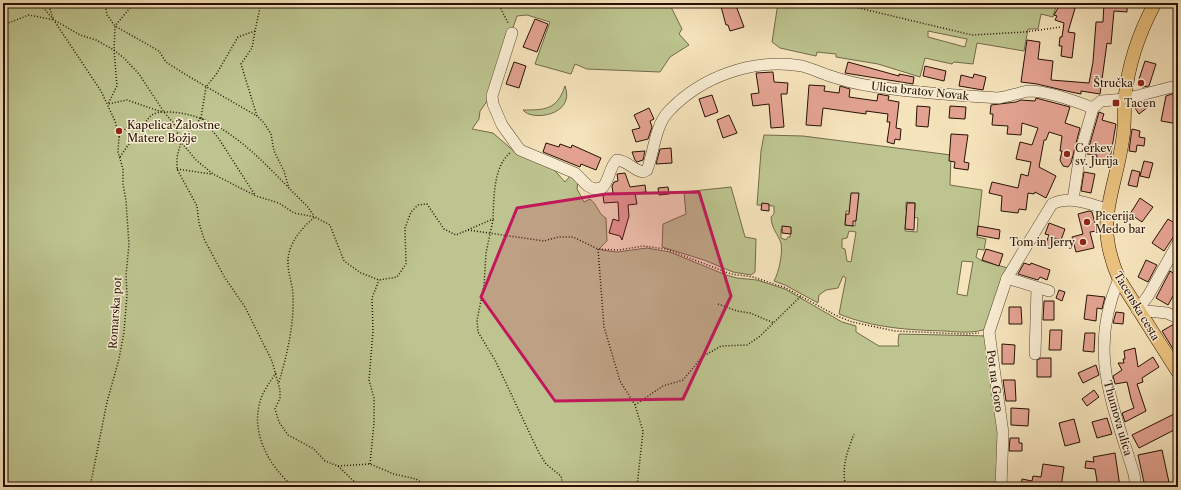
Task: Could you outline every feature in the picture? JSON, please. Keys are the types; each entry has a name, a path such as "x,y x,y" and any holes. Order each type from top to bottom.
{"main road":[{"name":"Tacenska cesta","path":"1154,3 1137,41 1125,99 1123,137 1107,209 1107,246 1119,279 1137,310 1178,372"}],"street":[{"path":"512,32 492,96 493,104 502,126 520,150"},
{"name":"Ulica bratov Novak","path":"520,150 575,173 588,186 594,189 602,188 608,182 613,164 617,160 629,163 639,171 643,172 647,170 662,122 668,111 699,86 715,77 771,65 802,66 844,80 895,90 998,98 1029,91 1069,98 1092,108"},
{"path":"1074,200 1080,153 1092,108 1101,101 1125,99 1172,86"},
{"name":"Pot na Goro","path":"1001,487 1003,433 989,332 1007,278 1052,204 1060,200 1074,200 1107,209"},
{"path":"1137,310 1148,296 1178,243"},
{"path":"1007,278 1050,291"},
{"name":"Thumova ulica","path":"1119,279 1110,305 1104,343 1104,369 1109,394 1134,474 1136,487"},
{"path":"1035,354 1037,288"},
{"path":"1137,310 1150,310 1177,316"}],"path":[{"path":"39,3 54,20 80,35 96,40 114,50 139,74 164,112 174,124 181,142 196,160 213,174 256,196 279,204 294,213 315,217"},
{"path":"48,3 54,20"},
{"path":"105,3 107,14 115,26 159,51 166,62 257,116 264,123 271,134 274,151 284,171 289,189"},
{"path":"108,104 117,86 114,50 115,26 134,3"},
{"path":"257,116 241,64 252,48 261,3"},
{"path":"498,3 512,32"},
{"path":"838,3 972,36 1061,27"},
{"path":"3,25 29,15 54,20"},
{"name":"Romarska pot","path":"54,20 108,104 115,121 119,137 120,158 123,169 123,184 126,201 129,245 126,275 127,295 124,332 119,359 107,402 90,487"},
{"path":"255,31 238,37 217,73 206,87 202,118 181,142 177,157 177,169 197,206 199,223 204,239 225,278 245,307 272,361 279,382 280,398 276,409 279,422 288,435 314,449 325,461 338,466 360,487"},
{"path":"108,104 127,100 164,112 202,118 212,122 238,139 315,217 330,226 344,261 360,273 379,280 397,276 406,264 405,228 411,212 418,205 426,204 444,230 456,235 493,219"},
{"path":"120,158 150,115 164,112"},
{"path":"202,118 219,139 256,196"},
{"path":"119,137 126,128 142,125"},
{"path":"520,150 505,157 497,175 493,219 486,253 484,286 477,320 478,332 495,360 539,453 546,464 561,476 563,487"},
{"path":"177,169 213,174"},
{"path":"279,382 288,352 293,297 288,262 294,240 305,224 315,217"},
{"path":"468,230 544,241 558,237 573,237 598,249 619,250 643,246 666,250 730,274 753,277 786,288 835,315 852,322 873,327 920,332 966,334 989,332"},
{"path":"598,249 604,327 620,381 635,405 643,430 637,487"},
{"path":"370,464 374,423 374,398 369,380 373,331 372,298 379,280"},
{"path":"635,405 663,386 682,380 702,358 721,346 747,345 759,337 801,296"},
{"path":"718,304 737,311 750,313 774,323"},
{"path":"276,373 266,388 258,406 257,424 260,439 270,459 283,479 294,487"},
{"path":"846,487 843,476 844,461 854,434"},
{"path":"338,466 370,464 394,474 416,479 429,487"}],"highlighted area":[{"path":"699,192 731,296 683,399 555,401 481,297 517,208 606,194"}],"green space":[{"path":"3,3 669,3 682,29 679,34 689,45 670,57 660,72 587,69 575,64 571,74 535,64 550,22 527,15 517,16 488,100 480,111 479,119 472,129 493,133 516,153 549,164 565,182 571,175 578,180 577,189 584,202 590,199 601,214 606,218 607,241 600,248 601,250 617,252 647,248 670,252 726,275 737,278 757,280 785,289 842,322 856,326 856,332 879,346 899,346 899,334 989,336 1002,432 1002,487 3,487"},
{"path":"778,3 1057,3 1053,17 1041,14 1038,29 1028,29 1024,51 977,43 973,64 954,62 952,64 925,58 920,77 878,64 836,57 836,54 817,52 816,56 780,48 772,42","holes":["928,31 967,39 965,47 928,37"]},
{"path":"565,86 567,96 564,104 559,110 543,115 535,115 528,114 523,110 538,110 549,107 558,100"},
{"path":"764,135 803,136 951,155 950,185 982,190 977,237 986,239 984,250 978,249 976,257 982,261 1008,268 988,328 972,332 961,332 904,329 878,325 852,319 839,314 846,278 843,276 838,288 826,290 819,295 818,303 785,285 774,281 780,262 781,243 771,217 774,214 774,206 757,205 761,151","holes":["906,202 915,203 915,210 906,210","846,211 856,212 855,226 845,225","906,216 918,218 917,232 905,231","781,229 791,230 790,237 786,240 781,238","849,231 856,232 851,262 847,261 845,249 842,248 842,239 847,238","962,261 973,262 967,296 957,294"]},
{"path":"731,187 745,237 756,239 755,272 751,275 733,272 704,260 662,247 663,224 686,214 684,192"}],"building":[{"path":"720,3 735,3 744,27 730,31 728,25 726,25"},
{"path":"1061,3 1076,5 1068,32 1075,33 1072,58 1061,56 1062,46 1059,46 1064,23 1055,20 1057,16 1054,15"},
{"path":"1104,3 1127,3 1127,12 1114,11 1111,44 1107,43 1100,94 1081,91 1081,94 1021,82 1027,40 1040,42 1038,59 1053,61 1051,80 1089,83 1093,62 1096,22 1103,22"},
{"path":"535,19 548,24 537,52 523,47"},
{"path":"1145,61 1156,64 1149,86 1143,87 1137,85"},
{"path":"514,62 526,66 519,88 506,84"},
{"path":"848,62 899,76 899,74 914,77 913,84 845,73"},
{"path":"925,66 946,71 944,81 923,76"},
{"path":"773,72 774,82 788,83 787,94 781,94 784,127 771,128 769,104 753,106 751,94 759,93 756,73"},
{"path":"974,74 986,77 983,90 959,86 961,75 973,78"},
{"path":"809,85 825,86 824,91 839,93 840,86 850,89 849,97 877,101 878,94 889,96 888,100 899,102 896,128 901,129 900,140 895,139 894,144 887,142 890,122 887,122 888,114 866,111 866,114 823,108 821,126 806,125"},
{"path":"1178,93 1178,124 1161,121 1166,96"},
{"path":"712,95 718,112 705,117 699,99"},
{"path":"1036,98 1070,107 1065,123 1080,128 1071,163 1068,167 1063,166 1060,160 1062,151 1060,151 1062,136 1049,132 1046,140 1044,140 1039,167 1056,176 1046,198 1035,192 1034,194 1028,193 1026,210 1019,209 1018,213 1001,211 1002,196 989,193 992,182 1018,188 1021,174 1028,176 1031,162 1016,159 1020,142 1032,145 1038,128 1022,123 1021,135 1007,134 1008,126 992,125 993,114 990,114 991,105 1021,100 1035,101"},
{"path":"1144,101 1148,107 1139,114 1133,105"},
{"path":"917,106 930,107 928,127 916,126"},
{"path":"950,106 966,107 965,119 949,118"},
{"path":"649,108 654,119 650,121 652,127 648,139 636,142 632,130 640,128 634,115"},
{"path":"1099,112 1104,114 1102,120 1116,124 1109,165 1096,162 1097,155 1087,154"},
{"path":"729,115 737,133 723,138 717,120"},
{"path":"1132,129 1140,131 1139,137 1145,138 1144,146 1137,145 1136,152 1129,151"},
{"path":"951,134 968,135 964,162 969,163 968,170 954,168 955,162 949,161"},
{"path":"546,143 559,147 560,144 571,148 572,145 601,158 596,170 581,164 580,167 543,152"},
{"path":"671,148 672,163 656,164 660,149"},
{"path":"645,151 643,160 637,162 632,152"},
{"path":"1144,161 1153,163 1149,178 1140,176"},
{"path":"1132,170 1140,172 1137,187 1128,185"},
{"path":"1084,172 1095,174 1091,193 1081,191"},
{"path":"625,173 630,187 645,185 646,192 635,193 637,204 628,205 629,216 622,240 620,236 609,233 613,219 619,221 618,202 604,203 603,195 613,193 612,186 614,182 618,181 617,174"},
{"path":"668,187 669,194 659,195 658,188"},
{"path":"851,193 859,193 856,221 853,221 853,226 845,225 846,214 849,214"},
{"path":"1140,198 1153,207 1142,222 1130,214"},
{"path":"762,203 769,204 769,211 761,210"},
{"path":"907,203 915,203 914,230 905,229"},
{"path":"1089,211 1092,212 1097,231 1090,232 1094,248 1076,252 1072,237 1083,234 1078,214"},
{"path":"1168,219 1178,225 1178,230 1164,251 1152,243"},
{"path":"1049,223 1065,229 1061,240 1055,238 1051,249 1045,246 1049,235 1045,234"},
{"path":"782,226 791,227 791,234 782,233"},
{"path":"978,226 1000,230 999,239 977,235"},
{"path":"986,249 1003,254 999,266 982,260"},
{"path":"1146,260 1157,265 1148,282 1138,277"},
{"path":"1024,263 1030,265 1031,263 1050,270 1047,280 1040,277 1038,280 1018,274"},
{"path":"1170,271 1178,276 1178,287 1168,305 1156,298"},
{"path":"1059,290 1065,292 1062,301 1056,298"},
{"path":"1087,295 1105,297 1102,309 1097,308 1096,321 1084,319"},
{"path":"1044,301 1054,301 1054,320 1043,320"},
{"path":"1009,307 1021,307 1022,324 1009,324"},
{"path":"1116,312 1124,313 1123,324 1113,323"},
{"path":"1174,324 1178,331 1178,357 1162,331"},
{"path":"1050,330 1062,330 1061,350 1049,350"},
{"path":"1085,333 1095,333 1094,352 1083,351"},
{"path":"1002,344 1015,345 1014,364 1002,364"},
{"path":"1135,348 1138,367 1153,357 1159,367 1142,378 1143,382 1137,384 1146,411 1125,422 1122,413 1134,408 1127,382 1115,384 1113,376 1122,370 1118,363 1124,363 1124,351"},
{"path":"1041,358 1051,358 1051,377 1037,377 1037,360"},
{"path":"1096,365 1099,375 1083,383 1078,373"},
{"path":"1003,380 1015,380 1016,401 1006,401"},
{"path":"1094,390 1099,397 1087,406 1082,399"},
{"path":"1011,408 1029,409 1028,426 1011,425"},
{"path":"1178,412 1178,428 1139,448 1132,435"},
{"path":"1107,418 1112,434 1097,438 1092,422"},
{"path":"1074,419 1080,442 1065,446 1059,423"},
{"path":"1010,438 1019,438 1019,443 1022,443 1022,451 1009,451"},
{"path":"1162,450 1170,487 1145,487 1138,455"},
{"path":"1115,453 1120,487 1098,487 1095,469 1085,468 1086,461 1094,462 1093,457"},
{"path":"1043,464 1064,467 1061,487 1021,487 1022,479 1032,481 1033,476 1041,477"}],"place":[{"name":"Štručka","path":"1141,83"},
{"name":"Tacen","path":"1116,103"},
{"name":"Kapelica Žalostne Matere Božje","path":"119,131"},
{"name":"Cerkev sv. Jurija","path":"1067,154"},
{"name":"Picerija Medo bar","path":"1087,222"},
{"name":"Tom in Jerry","path":"1083,242"}]}
